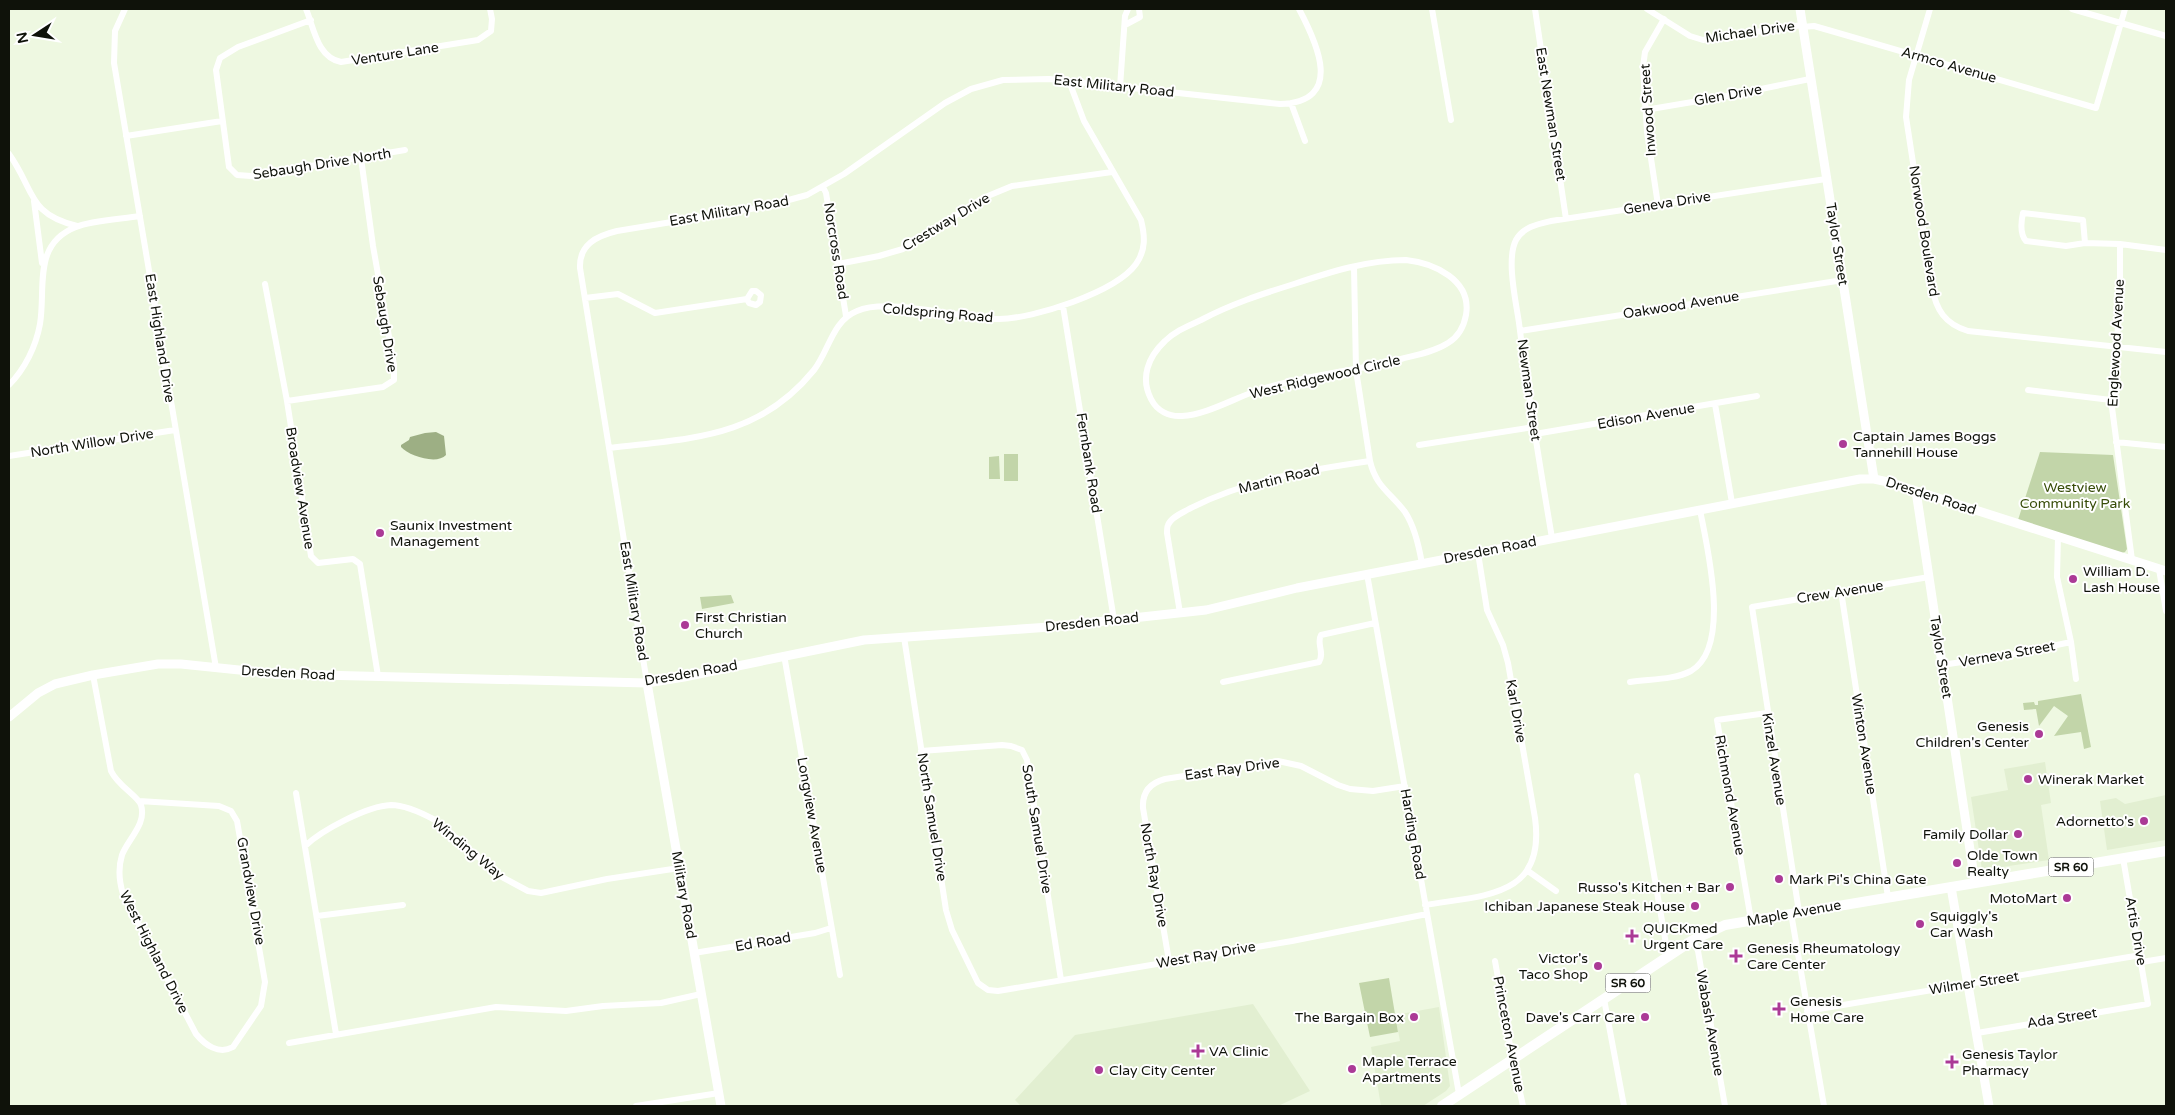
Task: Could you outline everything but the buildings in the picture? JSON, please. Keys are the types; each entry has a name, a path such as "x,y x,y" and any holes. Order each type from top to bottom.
{"main road":[{"name":"Maple Avenue","path":"1442,1106 1693,940 1725,925 2166,851"}],"street":[{"name":"East Highland Drive","path":"125,9 115,31 113,56 216,668"},
{"name":"Venture Lane","path":"306,9 322,50 326,55 336,61 350,62 478,40 491,31 492,19 490,9"},
{"path":"1120,87 1128,9"},
{"path":"1125,25 1140,17 1139,9"},
{"path":"1299,9 1316,43 1321,71 1320,80 1313,92 1300,101 1291,103 1305,141"},
{"path":"1432,9 1451,120"},
{"name":"East Newman Street","path":"1535,9 1566,219"},
{"name":"Michael Drive","path":"1647,9 1690,36 1703,40 1802,26"},
{"name":"Taylor Street","path":"1800,9 1874,479"},
{"name":"Norwood Boulevard","path":"1930,9 1916,54 1906,97 1906,127 1934,300 1943,317 1950,323 1968,331 2166,352"},
{"path":"2072,9 2166,36"},
{"path":"2121,24 2125,9"},
{"path":"126,136 222,121 216,70 220,58 238,47 311,20"},
{"name":"Inwood Street","path":"1658,205 1645,110 1644,56 1652,38 1664,20"},
{"name":"Armco Avenue","path":"1802,26 1814,26 1916,54 2096,108 2121,24"},
{"name":"East Military Road","path":"647,683 585,298 580,258 586,246 599,237 629,228 783,203 823,187 936,108 971,89 992,82 1017,78 1069,81 1291,103"},
{"name":"Glen Drive","path":"1645,110 1810,79"},
{"name":"Coldspring Road","path":"846,316 858,310 881,307 1000,319 1018,317 1063,306 1118,279 1131,270 1140,256 1144,242 1141,220 1084,121 1069,81"},
{"name":"Sebaugh Drive North","path":"222,121 227,162 232,172 237,175 251,176 405,150"},
{"path":"9,154 39,206 52,218 77,226"},
{"name":"Sebaugh Drive","path":"286,401 376,388 390,384 394,380 394,365 373,246 361,158"},
{"name":"Crestway Drive","path":"838,264 903,249 983,198 1012,186 1112,172"},
{"name":"Geneva Drive","path":"1516,241 1522,232 1529,227 1566,219 1826,179"},
{"name":"Norcross Road","path":"823,187 826,193 846,316"},
{"path":"9,384 26,363 38,330 43,265 33,197"},
{"path":"2085,243 2083,220 2023,213 2021,220 2023,237 2026,242 2066,246 2085,243 2120,244 2166,250"},
{"path":"43,265 50,247 60,236 77,226 140,216"},
{"name":"Newman Street","path":"1516,241 1513,267 1520,331 1552,538"},
{"name":"Englewood Avenue","path":"2120,244 2120,306 2111,400 2132,560"},
{"name":"West Ridgewood Circle","path":"1406,260 1424,263 1439,269 1458,284 1464,292 1467,309 1463,327 1448,343 1428,352 1356,370 1262,389 1198,413 1173,416 1161,411 1151,400 1146,388 1145,375 1151,359 1164,342 1182,329 1224,308 1267,292 1354,267 1382,261 1406,260"},
{"path":"1354,267 1356,370 1373,475 1379,485 1399,505 1411,522 1422,564"},
{"name":"Oakwood Avenue","path":"1520,331 1843,280"},
{"name":"Broadview Avenue","path":"264,284 312,556 318,563 353,559 360,564 378,676"},
{"path":"585,298 618,294 655,313 747,299"},
{"name":"Fernbank Road","path":"1063,306 1114,620"},
{"path":"610,448 712,433 756,419 786,399 808,378 822,360 838,326 846,316"},
{"path":"2028,390 2111,400"},
{"name":"Edison Avenue","path":"1419,445 1715,404 1757,396"},
{"path":"1715,404 1732,504"},
{"name":"North Willow Drive","path":"9,456 175,430"},
{"path":"2116,442 2166,447"},
{"name":"Martin Road","path":"1180,613 1167,533 1168,525 1172,519 1200,504 1245,486 1302,471 1370,461"},
{"name":"Dresden Road","path":"9,717 45,688 62,682 93,675 166,664 251,673 647,683 684,678 846,643 904,637 1004,631 1216,609 1273,593 1367,574 1846,481 1874,479 2163,570"},
{"name":"Taylor Street","path":"1916,491 1975,883"},
{"path":"1630,682 1673,676 1690,671 1702,659 1708,648 1712,635 1714,610 1700,510"},
{"path":"2058,537 2056,573 2071,642 2076,679"},
{"name":"Karl Drive","path":"1478,553 1487,610 1506,655 1535,814 1537,842 1528,871"},
{"path":"2163,570 2166,611"},
{"name":"Harding Road","path":"1367,574 1460,1094"},
{"name":"Crew Avenue","path":"1752,607 1841,590 1929,577"},
{"name":"Winton Avenue","path":"1841,590 1888,897"},
{"name":"Kinzel Avenue","path":"1752,607 1807,1011 1824,1106"},
{"path":"1223,682 1319,662 1322,656 1319,640 1322,635 1375,623"},
{"name":"North Samuel Drive","path":"904,637 949,920 971,970 978,983 984,989"},
{"name":"Verneva Street","path":"1942,665 2014,654 2071,642"},
{"name":"Longview Avenue","path":"784,655 840,975"},
{"path":"93,675 111,771 118,782 140,801"},
{"name":"Military Road","path":"647,683 721,1106"},
{"name":"Richmond Avenue","path":"1751,920 1718,720 1767,713"},
{"name":"South Samuel Drive","path":"922,751 1002,746 1011,746 1022,750 1027,760 1061,980"},
{"name":"East Ray Drive","path":"1146,790 1153,784 1165,779 1278,761 1301,766 1350,789 1373,791 1404,786"},
{"path":"1637,776 1666,944 1671,955"},
{"name":"North Ray Drive","path":"1146,790 1142,808 1169,961"},
{"path":"296,793 336,1034"},
{"name":"West Highland Drive","path":"140,801 142,818 125,849 120,863 120,879 123,894 196,1034 207,1044 223,1051"},
{"name":"Grandview Drive","path":"140,801 219,806 231,811 238,821 261,952 264,995 261,1006 248,1026 232,1047 223,1051"},
{"name":"Winding Way","path":"305,846 322,833 353,817 382,806 396,806 425,814 435,820 502,877 528,891 541,893 607,879 679,868"},
{"name":"Artis Drive","path":"2124,858 2148,1004"},
{"path":"1425,905 1496,892 1509,887 1528,871 1556,891"},
{"path":"1951,887 1989,1106"},
{"path":"317,916 402,905"},
{"name":"West Ray Drive","path":"984,989 998,992 1329,934 1427,914"},
{"name":"Ed Road","path":"694,953 815,933 831,928"},
{"name":"Wabash Avenue","path":"1693,940 1698,951 1725,1106"},
{"name":"Wilmer Street","path":"1807,1011 1968,984 2141,959 2166,958"},
{"name":"Princeton Avenue","path":"1495,961 1523,1106"},
{"path":"289,1044 336,1034 496,1007 566,1011 602,1006 661,1003 701,994"},
{"path":"1604,999 1624,1106"},
{"name":"Ada Street","path":"1977,1033 2148,1004"},
{"path":"636,1106 719,1093"}],"shaded area":[{"path":"436,432 444,436 446,455 436,459 423,458 401,447 410,437"},
{"path":"2045,762 2051,803 2041,805 2049,860 1982,870 1971,797 2008,790 2004,769"},
{"path":"2166,795 2166,840 2107,850 2100,801 2116,798 2125,804"},
{"path":"1253,1004 1310,1091 1278,1106 1021,1106 1015,1100 1075,1035"},
{"path":"1439,1007 1450,1086 1446,1091 1423,1106 1381,1106 1371,1047 1400,1041 1395,1015"}],"green space":[{"name":"Westview Community Park","path":"2040,452 2113,455 2127,549 2125,552 2122,553 2018,520"},
{"path":"1004,454 1018,454 1018,481 1004,481"},
{"path":"999,456 1000,479 989,479 989,457"},
{"path":"731,595 734,603 702,609 700,597"},
{"path":"2081,694 2091,747 2084,749 2081,732 2054,736 2068,716 2054,706 2039,726 2036,709 2024,710 2023,703 2034,702 2035,705 2038,705 2038,701"},
{"path":"1389,978 1398,1032 1370,1037 1359,983"}],"place":[{"name":"Captain James Boggs Tannehill House","path":"1843,444"},
{"name":"Saunix Investment Management","path":"380,533"},
{"name":"William D. Lash House","path":"2073,579"},
{"name":"First Christian Church","path":"685,625"},
{"name":"Genesis Children's Center","path":"2039,734"},
{"name":"Winerak Market","path":"2028,779"},
{"name":"Adornetto's","path":"2144,821"},
{"name":"Family Dollar","path":"2018,834"},
{"name":"Olde Town Realty","path":"1957,863"},
{"name":"Mark Pi's China Gate","path":"1779,879"},
{"name":"Russo's Kitchen + Bar","path":"1730,887"},
{"name":"MotoMart","path":"2067,898"},
{"name":"Ichiban Japanese Steak House","path":"1695,906"},
{"name":"Squiggly's Car Wash","path":"1920,924"},
{"name":"QUICKmed Urgent Care","path":"1632,936"},
{"name":"Genesis Rheumatology Care Center","path":"1736,956"},
{"name":"Victor's Taco Shop","path":"1598,966"},
{"name":"Genesis Home Care","path":"1779,1009"},
{"name":"The Bargain Box","path":"1414,1017"},
{"name":"Dave's Carr Care","path":"1645,1017"},
{"name":"VA Clinic","path":"1198,1051"},
{"name":"Genesis Taylor Pharmacy","path":"1952,1062"},
{"name":"Maple Terrace Apartments","path":"1352,1069"},
{"name":"Clay City Center","path":"1099,1070"}]}
